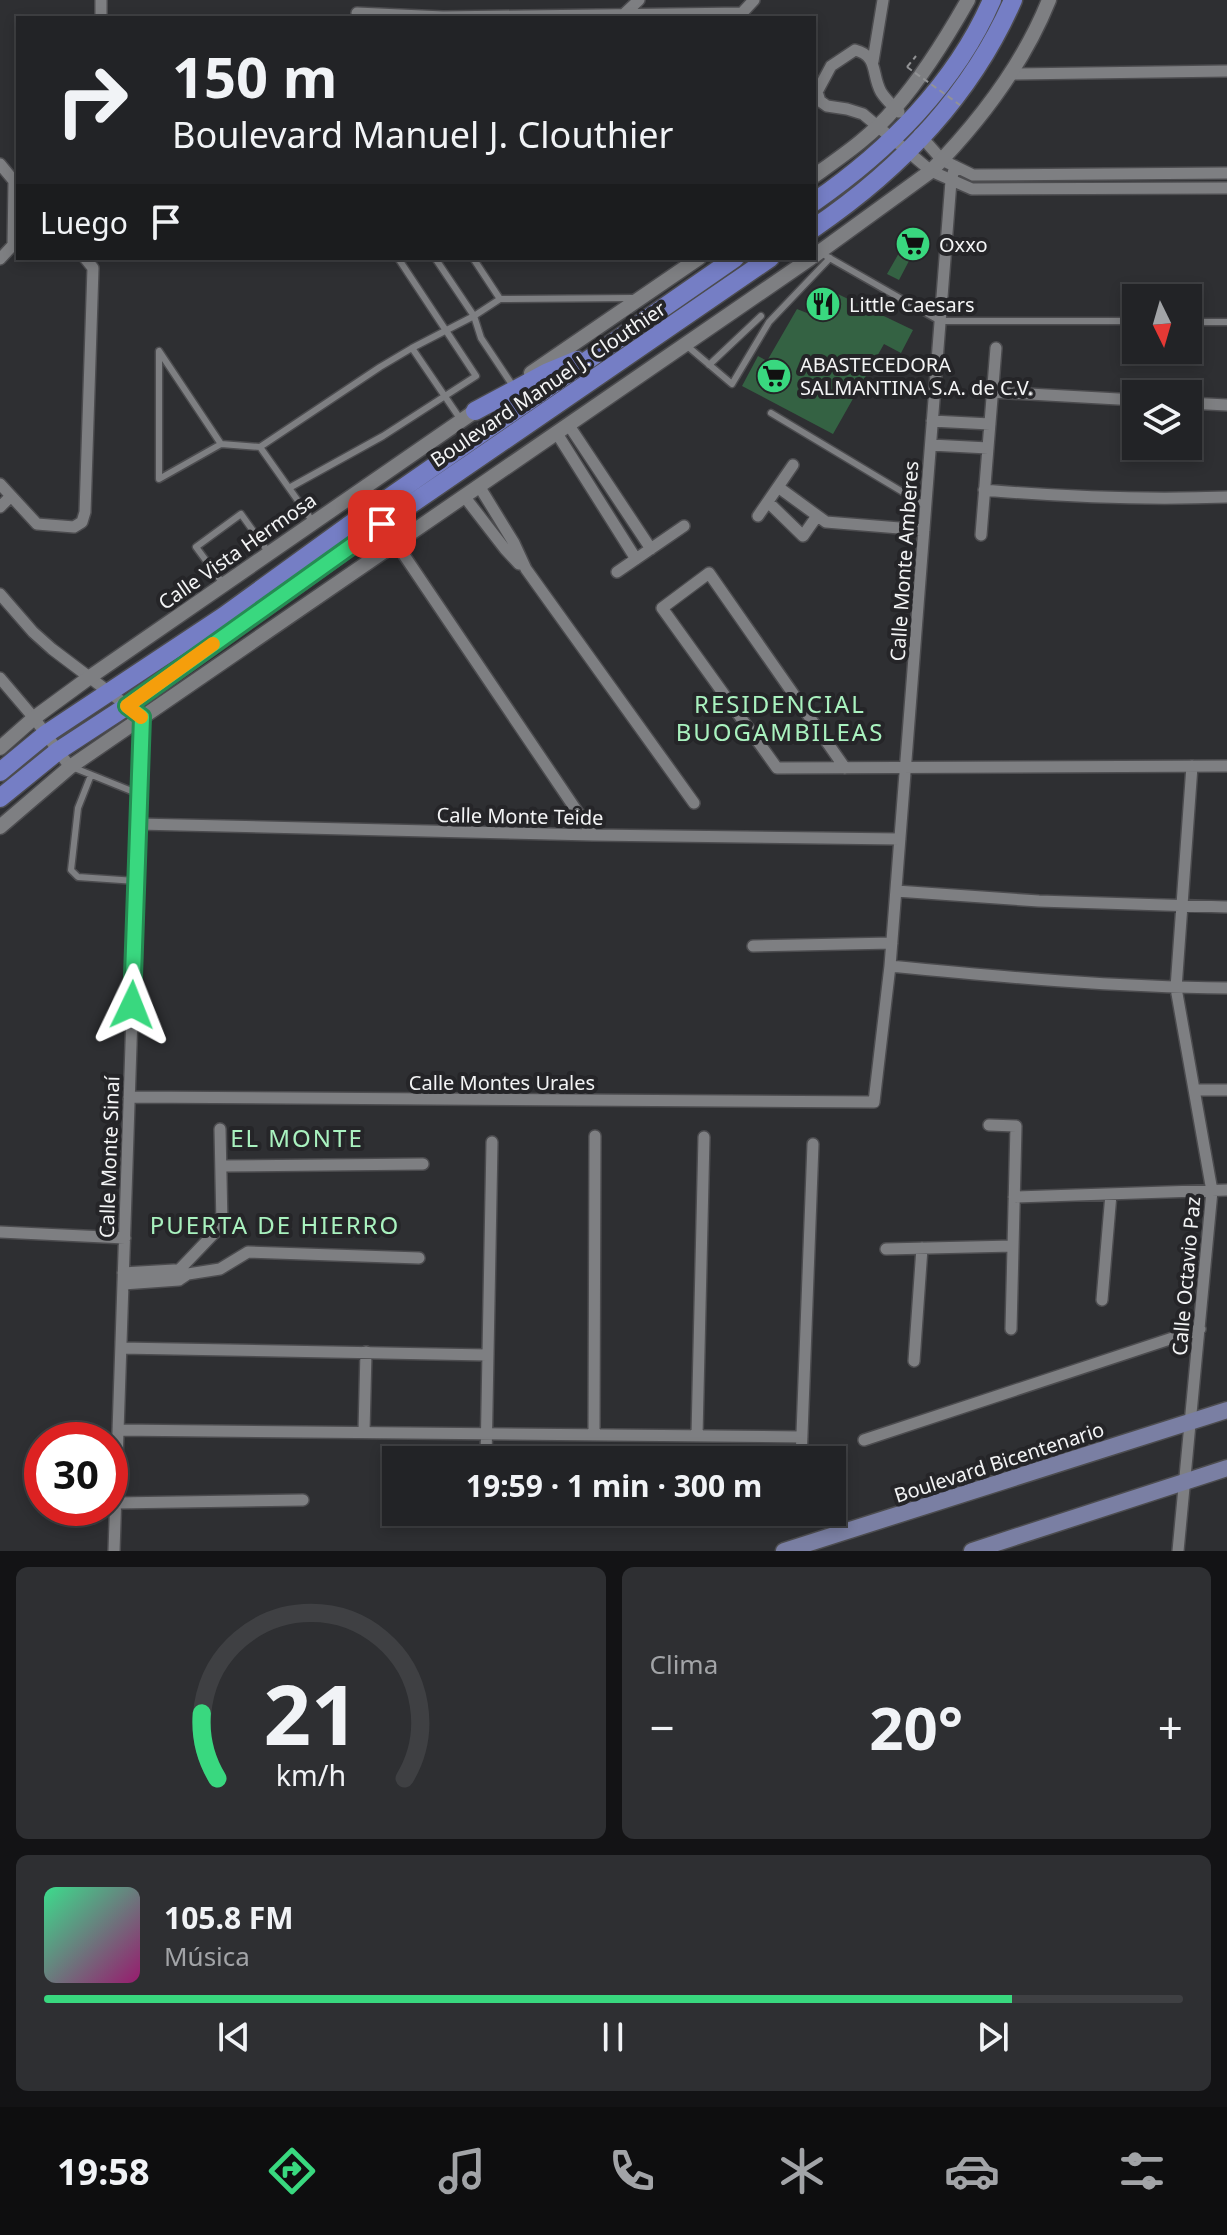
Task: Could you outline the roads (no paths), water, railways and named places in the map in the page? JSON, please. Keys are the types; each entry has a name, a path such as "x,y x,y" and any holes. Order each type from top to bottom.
{"main road":[{"path":"816,201 861,167 885,132 908,123 953,69 992,0"},
{"path":"816,227 841,210 922,138 968,81 1002,25 1013,0"},
{"name":"Boulevard Manuel J. Clouthier","path":"0,772 46,734 224,616 348,526 732,260"},
{"name":"Boulevard Manuel J. Clouthier","path":"0,798 58,751 134,711 356,542 767,260"},
{"path":"468,416 548,372 609,346"},
{"name":"Boulevard Bicentenario","path":"784,1551 1227,1410"},
{"path":"972,1551 1227,1468"}],"street":[{"path":"622,16 639,0"},
{"path":"622,16 742,13 754,0"},
{"path":"883,0 873,61 875,77 882,94 922,138 951,181 972,189 1227,188"},
{"path":"816,175 885,132 895,108 950,32 968,0"},
{"path":"818,256 943,166 1011,74 1041,21 1049,0"},
{"path":"357,10 431,16"},
{"path":"873,61 866,53 855,50 831,66 817,92 820,106 863,114 909,152 943,166 973,175 1227,173"},
{"path":"1011,74 1227,71"},
{"path":"0,164 14,181 13,245 0,259"},
{"name":"Calle Monte Amberes","path":"874,1102 892,943 951,181 943,166"},
{"path":"1194,173 1194,188"},
{"path":"0,484 37,524 74,527 82,522 85,512 93,268 87,260"},
{"name":"Calle Vista Hermosa","path":"0,748 34,718 90,677 696,260"},
{"path":"0,827 134,711 464,496 812,260"},
{"path":"981,535 996,348"},
{"path":"992,392 1122,399"},
{"path":"1202,404 1227,405"},
{"path":"932,421 990,424"},
{"path":"562,428 651,549"},
{"path":"562,428 636,559"},
{"path":"931,445 988,448"},
{"path":"758,516 793,465"},
{"path":"479,486 526,569"},
{"path":"778,487 826,522 924,530"},
{"path":"984,490 1086,498 1227,497"},
{"path":"0,507 11,496"},
{"path":"464,496 505,549 526,569 694,803"},
{"path":"768,502 803,536 817,516"},
{"path":"617,572 684,526"},
{"path":"404,555 593,835"},
{"path":"845,768 709,573 662,608 777,768 845,768 906,767 1227,766"},
{"path":"2,603 52,649 134,711"},
{"path":"0,678 70,767"},
{"name":"Calle Monte Sinaí","path":"118,1422 139,794 134,711"},
{"name":"Calle Octavio Paz","path":"1179,1551 1212,1191 1176,988 1192,766"},
{"name":"Calle Monte Teide","path":"138,824 900,839"},
{"path":"896,891 1039,901 1227,907"},
{"path":"753,946 892,943"},
{"path":"890,966 1033,980 1227,988"},
{"path":"1194,1090 1227,1090"},
{"name":"Calle Montes Urales","path":"129,1097 874,1102"},
{"path":"989,1125 1016,1126 1011,1329"},
{"path":"182,1275 222,1225 220,1129"},
{"path":"594,1434 595,1136"},
{"path":"697,1435 704,1137"},
{"path":"487,1446 492,1142"},
{"path":"802,1446 813,1144"},
{"path":"221,1166 423,1164"},
{"path":"1014,1197 1227,1190"},
{"path":"1102,1300 1111,1194"},
{"path":"0,1232 125,1238"},
{"path":"886,1249 1013,1246"},
{"path":"914,1361 922,1248"},
{"path":"123,1279 220,1269 248,1252 419,1258"},
{"path":"864,1440 1200,1329"},
{"path":"121,1348 487,1355"},
{"path":"364,1431 366,1352"},
{"path":"128,1430 802,1437"},
{"path":"128,1503 303,1500"},
{"name":"Calle Monte Sinaí","path":"114,1551 115,1526"}],"lane":[{"path":"818,256 940,321 1122,321"},
{"path":"289,488 383,436 476,376 399,260"},
{"path":"436,260 474,316 481,338 513,386"},
{"path":"474,260 500,299"},
{"path":"685,344 732,384 769,322 815,260"},
{"path":"221,444 159,351 159,479 221,444 260,447 380,367 500,299 641,298"},
{"path":"746,303 769,322"},
{"path":"709,365 761,316"},
{"path":"1202,322 1227,322"},
{"path":"412,348 445,397 468,416"},
{"path":"771,413 926,506"},
{"path":"260,447 313,523"},
{"path":"224,585 196,547 241,514 269,553"},
{"path":"70,767 139,794"},
{"path":"91,775 79,799 71,870 78,877 136,881"}],"place":[{"name":"Oxxo","path":"913,244"},
{"name":"Little Caesars","path":"823,304"},
{"name":"ABASTECEDORA SALMANTINA S.A. de C.V.","path":"774,376"}],"district":[{"name":"RESIDENCIAL BUOGAMBILEAS","path":"780,717"},
{"name":"EL MONTE","path":"297,1137"},
{"name":"PUERTA DE HIERRO","path":"275,1224"}]}
